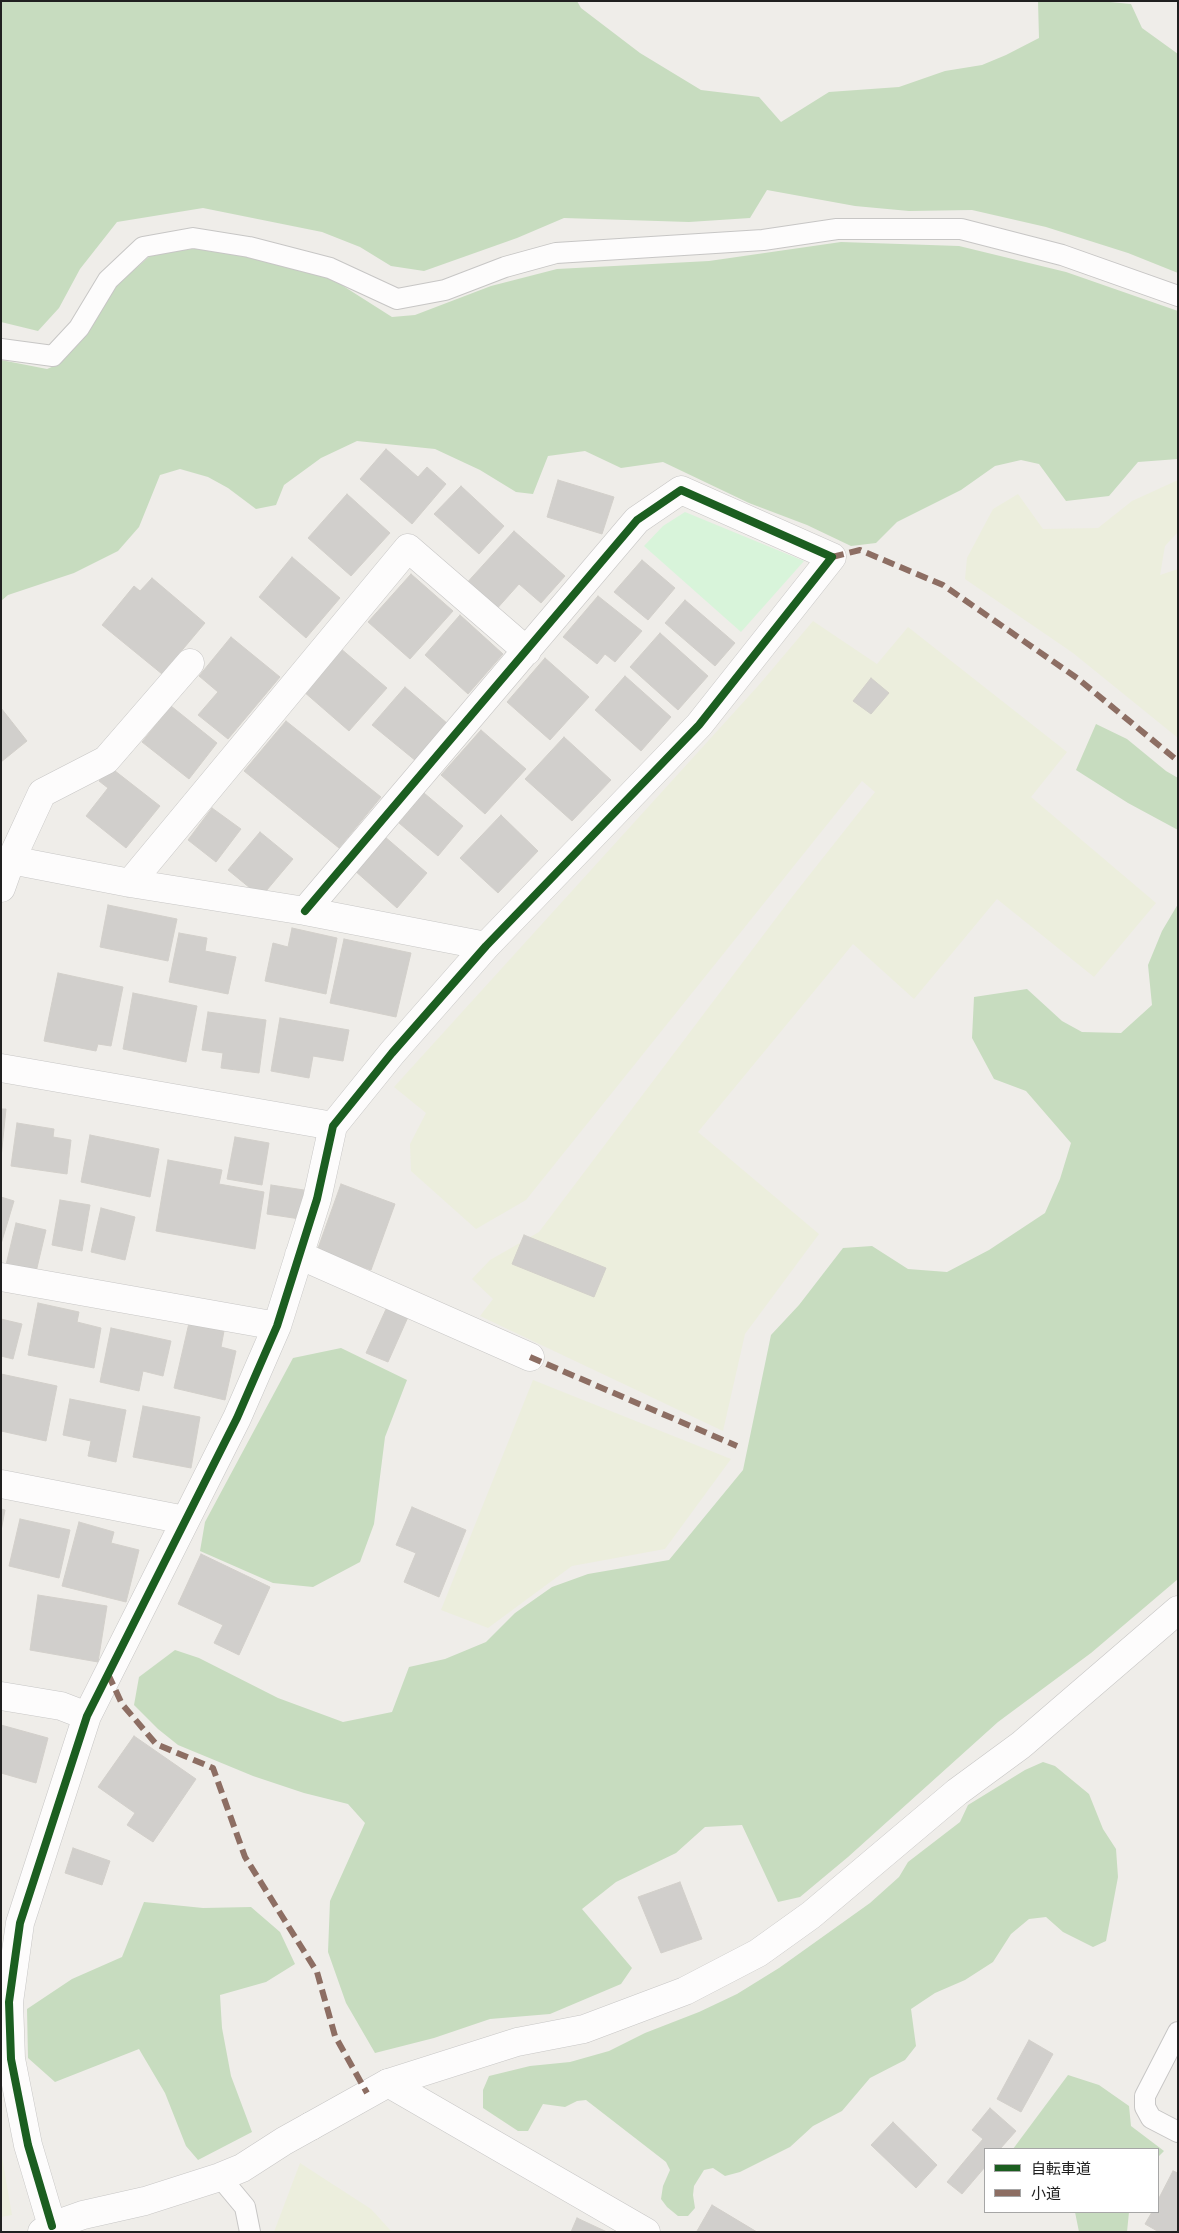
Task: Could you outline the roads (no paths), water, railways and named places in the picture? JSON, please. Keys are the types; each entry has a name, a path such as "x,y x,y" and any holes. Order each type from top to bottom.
{"street":[{"path":"305,911 637,520 681,490 832,557 698,725 486,946 392,1053 333,1126 317,1199 277,1326 237,1418 87,1716 20,1923 9,2002 11,2059 47,2229 83,2215 145,2201 220,2177 242,2168 284,2141 388,2083 517,2042 584,2029 685,1992 758,1953 811,1915 957,1792 1021,1745 1178,1610"},
{"path":"130,883 408,548 527,651"},
{"path":"1,888 11,860 42,793 106,760 190,663"},
{"path":"11,860 130,883 305,911 486,946"},
{"path":"1,1068 333,1126"},
{"path":"299,1255 530,1357"},
{"path":"1,1277 277,1326"},
{"path":"1,1484 185,1520"},
{"path":"1,1696 60,1706 87,1716"},
{"path":"388,2083 646,2232"}],"lane":[{"path":"1,349 53,356 79,328 108,280 143,247 194,238 249,247 330,268 397,299 445,290 505,267 556,253 763,240 837,229 961,229 1062,256 1178,296"},
{"path":"1178,2032 1145,2096 1145,2107 1151,2118 1178,2132"},
{"path":"220,2177 245,2208 250,2232"}]}
